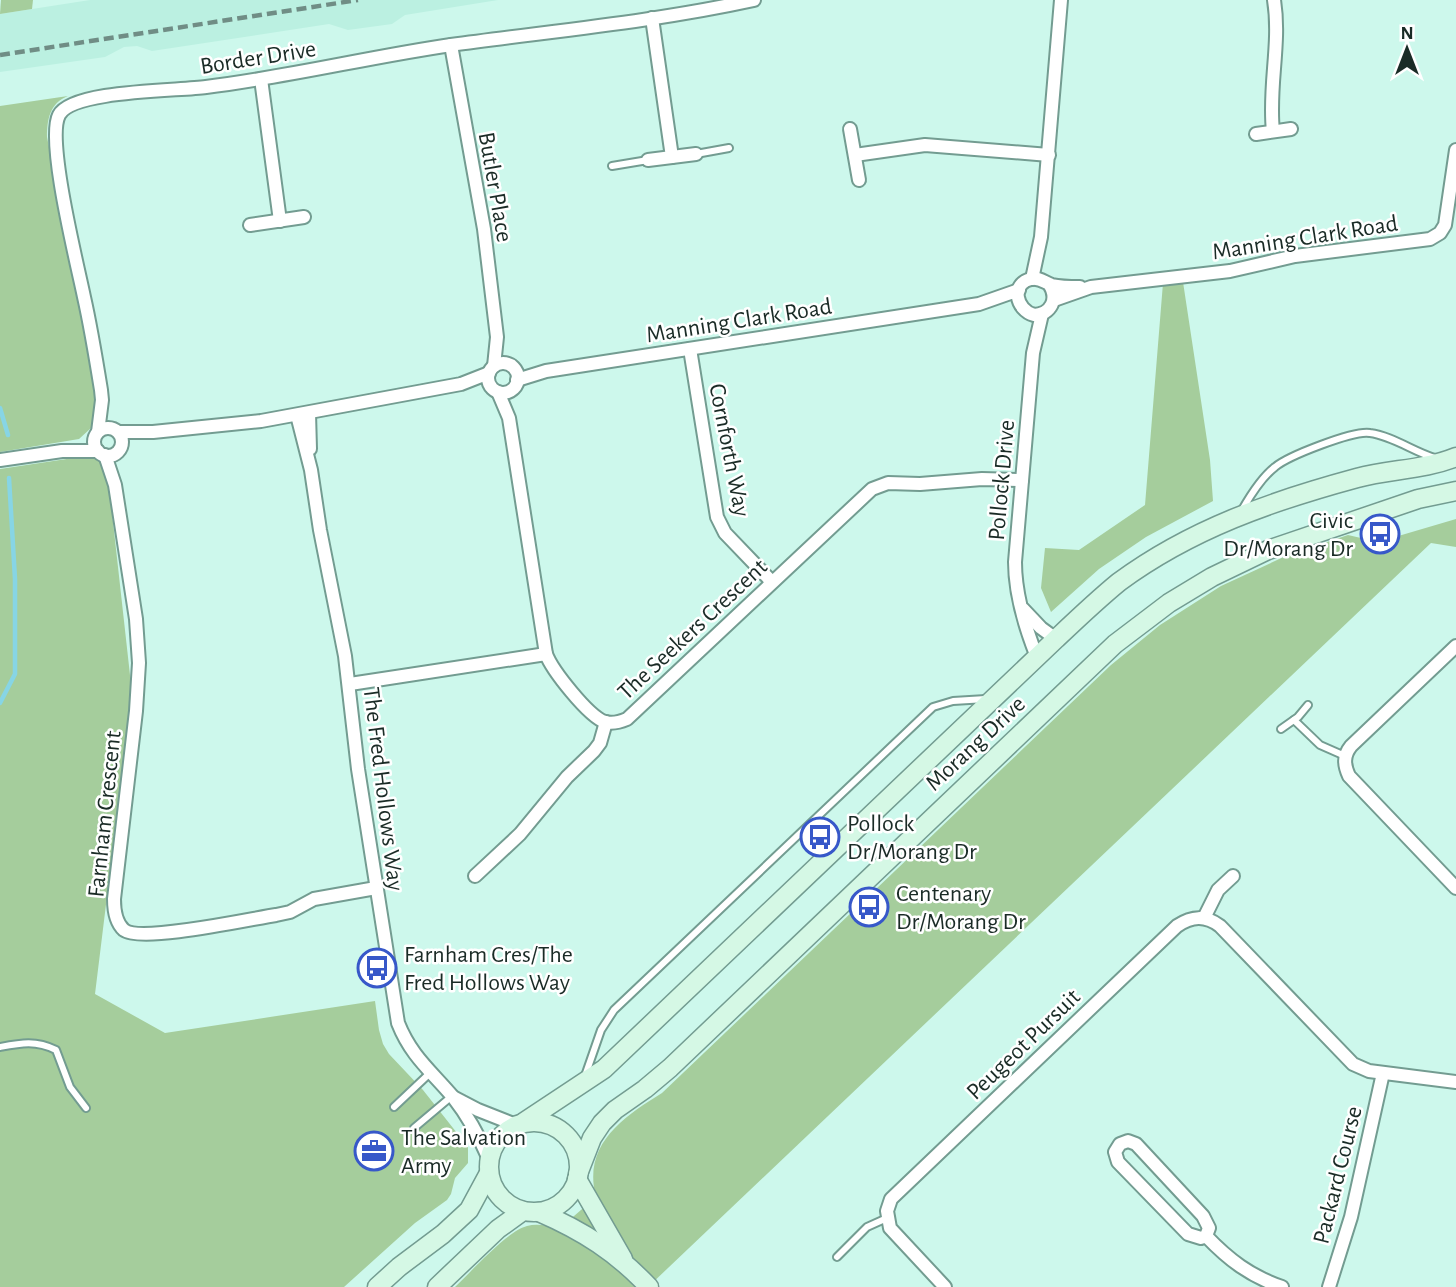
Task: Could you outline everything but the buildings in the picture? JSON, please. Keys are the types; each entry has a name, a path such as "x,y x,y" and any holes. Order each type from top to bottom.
{"main road":[{"name":"Morang Drive","path":"520,1124 604,1069 992,699 1120,582 1164,553 1239,515 1361,477 1451,459"},
{"name":"Morang Drive","path":"578,1177 592,1138 615,1110 670,1068 1065,692 1138,626 1212,577 1268,550 1418,499 1456,491"},
{"path":"377,1287 462,1217 475,1199 489,1166 494,1145 503,1133 520,1124 539,1122 553,1126 565,1134 574,1146 579,1160 578,1177 572,1191 552,1208 531,1211 498,1229 437,1287"},
{"path":"489,1166 492,1186 500,1197 511,1205 571,1226 625,1262 649,1287"},
{"path":"578,1177 625,1262"}],"street":[{"name":"Border Drive","path":"102,400 94,444 112,444 63,195 55,138 57,118 68,105 95,98 205,88 451,45 652,19 754,0"},
{"path":"1042,281 1024,283 1019,290 1018,302 1031,311 1049,310 1054,300 1054,294 1042,281 1041,237 1061,0"},
{"path":"1273,131 1271,109 1278,29 1274,0"},
{"path":"652,19 672,157"},
{"name":"Butler Place","path":"451,45 484,229 503,378"},
{"path":"261,79 280,221"},
{"path":"849,129 859,180"},
{"path":"1256,134 1291,129"},
{"path":"855,155 925,145 1049,155"},
{"name":"Manning Clark Road","path":"1054,300 1091,287 1230,271 1295,256 1430,239 1440,233 1445,225 1456,150"},
{"path":"648,160 696,153"},
{"path":"250,225 304,217"},
{"name":"Manning Clark Road","path":"1042,281 1091,287"},
{"name":"Manning Clark Road","path":"0,460 112,444 153,432 261,421 349,407 387,396 979,304 1019,290"},
{"name":"Manning Clark Road","path":"979,304 1031,311"},
{"name":"Pollock Drive","path":"1031,311 1033,353 1015,562 1017,592 1037,657"},
{"name":"Cornforth Way","path":"690,349 717,517 725,533 772,582"},
{"name":"The Seekers Crescent","path":"503,378 546,654 557,676 596,717 606,722 614,723 627,719 860,498 880,485 982,479 1022,480"},
{"name":"The Fred Hollows Way","path":"303,414 350,684 358,769 398,1023 409,1047 429,1073 452,1096 479,1136 489,1166"},
{"name":"Manning Clark Road","path":"62,451 106,428 112,444"},
{"name":"Farnham Crescent","path":"112,444 115,485 136,618 139,663 114,899 114,910 119,924 132,934 154,934 276,915 290,912 314,900 376,888"},
{"path":"1023,609 1056,639"},
{"path":"1456,646 1351,746 1345,756 1349,776 1456,888"},
{"path":"350,684 546,654"},
{"path":"475,876 520,834 567,777 594,751 600,743 606,722"},
{"path":"1233,876 1218,890 1204,918 1220,926 1346,1058 1361,1068 1383,1073 1456,1082"},
{"name":"Peugeot Pursuit","path":"887,1218 889,1204 894,1196 1177,926 1191,919 1204,918"},
{"name":"Packard Course","path":"1329,1287 1351,1217 1383,1073"},
{"name":"The Fred Hollows Way","path":"452,1096 478,1110 520,1124"},
{"path":"1128,1141 1136,1144 1203,1216 1209,1228 1206,1236 1194,1237 1188,1234 1123,1167 1115,1157 1120,1144 1128,1141"},
{"path":"887,1218 895,1234 945,1287"},
{"path":"1206,1236 1228,1259 1245,1271 1282,1287"}],"lane":[{"path":"696,153 730,148"},
{"path":"612,166 648,160"},
{"name":"Morang Drive","path":"1239,515 1277,465 1355,433 1371,433 1451,459"},
{"path":"583,1085 601,1030 614,1010 924,716 943,703 992,699"},
{"path":"1280,730 1308,705"},
{"path":"1294,720 1321,745 1345,756"},
{"path":"0,1047 29,1042 56,1050 70,1087 86,1108"},
{"path":"394,1107 429,1073"},
{"path":"414,1128 452,1096"},
{"path":"837,1257 867,1227 887,1218"}],"shaded area":[{"path":"1,0 33,0 32,9 0,14"},
{"path":"90,0 498,0 405,15 392,24 348,30 329,24 152,51 137,46 124,47 105,57 0,72 0,14"},
{"path":"68,96 53,107 47,137 85,331 96,402 96,420 79,439 0,452 0,106"},
{"path":"1183,282 1210,460 1213,501 1146,537 1099,569 1051,612 1041,588 1045,548 1079,550 1145,505 1163,283"},
{"path":"91,457 98,461 108,477 132,693 95,994 165,1033 375,1001 379,1030 389,1054 423,1090 468,1147 468,1163 455,1178 447,1200 415,1223 344,1287 0,1287 0,469"},
{"path":"1456,519 1456,547 1431,543 648,1287 455,1287 519,1229 535,1225 559,1229 596,1197 593,1179 595,1162 609,1134 633,1112 662,1093 1111,665 1160,625 1221,586 1288,555 1348,535 1378,542"}],"waterway":[{"path":"0,408 8,435"},
{"path":"0,703 15,674 15,579 9,478"}],"railway":[{"path":"0,55 358,0"}],"place":[{"name":"Civic Dr/Morang Dr","path":"1380,534"},
{"name":"Pollock Dr/Morang Dr","path":"820,837"},
{"name":"Centenary Dr/Morang Dr","path":"869,907"},
{"name":"Farnham Cres/The Fred Hollows Way","path":"377,968"},
{"name":"The Salvation Army","path":"374,1151"}]}
